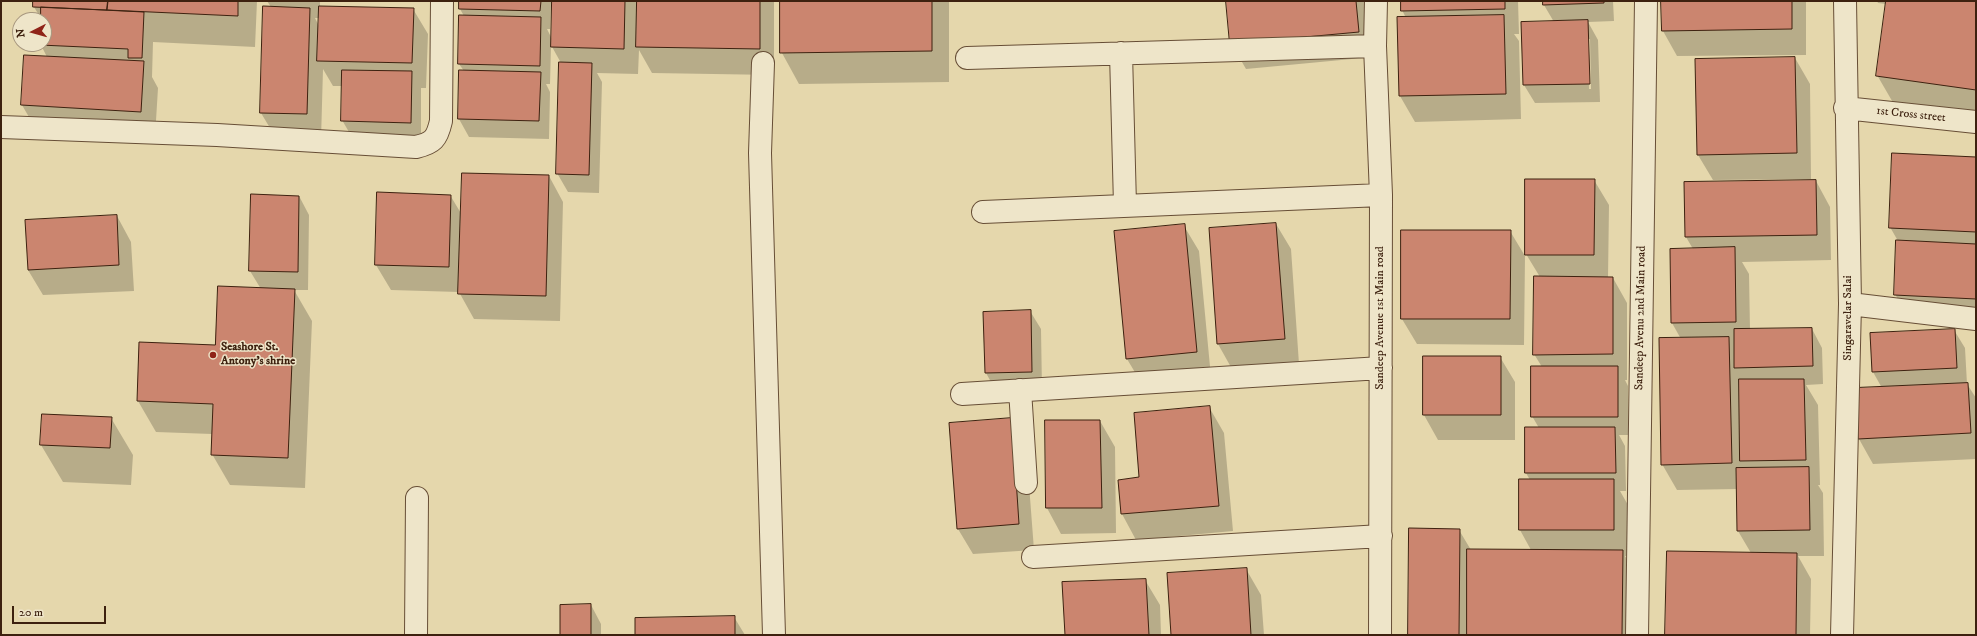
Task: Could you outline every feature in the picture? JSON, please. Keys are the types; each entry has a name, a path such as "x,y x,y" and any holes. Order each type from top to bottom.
{"street":[{"path":"1,127 217,135 416,147 429,144 438,135 441,122 442,1"},
{"name":"Sandeep Avenue 1st Main road","path":"1376,1 1375,46 1381,195 1380,635"},
{"name":"Sandeep Avenu 2nd Main road","path":"1636,635 1646,1"},
{"name":"Singaravelar Salai","path":"1842,635 1850,304 1845,108 1845,1"},
{"path":"967,58 1375,46"},
{"path":"1121,53 1125,205"},
{"path":"763,63 760,153 774,635"},
{"name":"1st Cross street","path":"1845,108 1976,122"},
{"path":"983,212 1381,195"},
{"path":"1850,304 1976,319"},
{"path":"962,394 1381,368"},
{"path":"1020,390 1026,483"},
{"path":"416,635 417,498"},
{"path":"1033,557 1381,536"}],"building":[{"path":"33,1 108,1 107,10 33,7"},
{"path":"108,1 238,1 238,16 107,10"},
{"path":"459,1 541,1 540,11 459,9"},
{"path":"552,1 625,1 624,49 551,47"},
{"path":"637,1 760,1 760,49 636,47"},
{"path":"780,1 932,1 932,51 780,53"},
{"path":"1226,1 1356,1 1359,32 1230,44"},
{"path":"1401,1 1505,1 1505,9 1401,11"},
{"path":"1543,1 1604,1 1604,3 1543,5"},
{"path":"1661,1 1792,1 1792,29 1662,31"},
{"path":"1886,1 1976,1 1976,90 1876,76"},
{"path":"263,6 310,8 307,114 260,113"},
{"path":"319,6 414,8 412,63 317,61"},
{"path":"41,7 144,12 142,58 128,58 128,49 52,46 52,12 41,12"},
{"path":"459,15 541,17 540,66 458,64"},
{"path":"1504,15 1506,94 1399,96 1397,17"},
{"path":"1588,20 1590,84 1523,85 1521,22"},
{"path":"24,55 144,61 141,112 21,105"},
{"path":"1795,57 1797,153 1697,155 1695,59"},
{"path":"559,62 592,63 589,175 556,174"},
{"path":"342,70 412,71 411,123 341,121"},
{"path":"459,70 541,72 539,121 458,119"},
{"path":"1892,153 1976,157 1976,232 1889,228"},
{"path":"462,173 549,175 546,296 458,294"},
{"path":"1525,179 1595,179 1594,255 1525,255"},
{"path":"1816,180 1817,235 1685,237 1684,182"},
{"path":"377,192 451,195 449,267 375,265"},
{"path":"251,194 299,196 298,272 249,271"},
{"path":"117,215 119,265 28,270 25,220"},
{"path":"1276,223 1285,339 1217,344 1209,228"},
{"path":"1185,224 1197,352 1126,359 1114,231"},
{"path":"1401,230 1511,230 1510,319 1401,319"},
{"path":"1896,240 1976,244 1976,299 1894,295"},
{"path":"1735,247 1736,322 1671,323 1670,249"},
{"path":"1534,276 1613,277 1613,354 1533,355"},
{"path":"218,286 295,289 288,458 211,455 213,404 137,401 139,342 215,345"},
{"path":"1031,310 1032,372 985,373 983,312"},
{"path":"1812,328 1813,366 1734,368 1734,329"},
{"path":"1955,329 1957,368 1872,372 1870,333"},
{"path":"1729,337 1732,463 1661,465 1659,338"},
{"path":"1423,356 1501,356 1501,415 1423,415"},
{"path":"1531,366 1618,366 1618,417 1531,417"},
{"path":"1739,379 1804,379 1806,460 1740,461"},
{"path":"1968,383 1971,433 1858,439 1855,388"},
{"path":"1210,406 1219,506 1121,514 1118,480 1139,477 1134,413"},
{"path":"42,414 112,417 110,448 40,445"},
{"path":"1012,418 1019,524 957,529 949,423"},
{"path":"1045,420 1100,420 1102,508 1046,508"},
{"path":"1525,427 1615,427 1616,473 1525,473"},
{"path":"1809,467 1810,530 1737,531 1736,468"},
{"path":"1519,479 1614,479 1614,530 1519,530"},
{"path":"1409,528 1460,529 1459,635 1408,635"},
{"path":"1467,549 1623,550 1622,635 1467,635"},
{"path":"1667,551 1797,553 1796,635 1665,635"},
{"path":"1247,568 1251,635 1171,635 1167,573"},
{"path":"1146,579 1149,635 1065,635 1062,582"},
{"path":"591,604 591,635 560,635 560,605"},
{"path":"735,616 735,635 635,635 635,618"}],"place":[{"name":"Seashore St. Antony's shrine","path":"213,355"}]}
